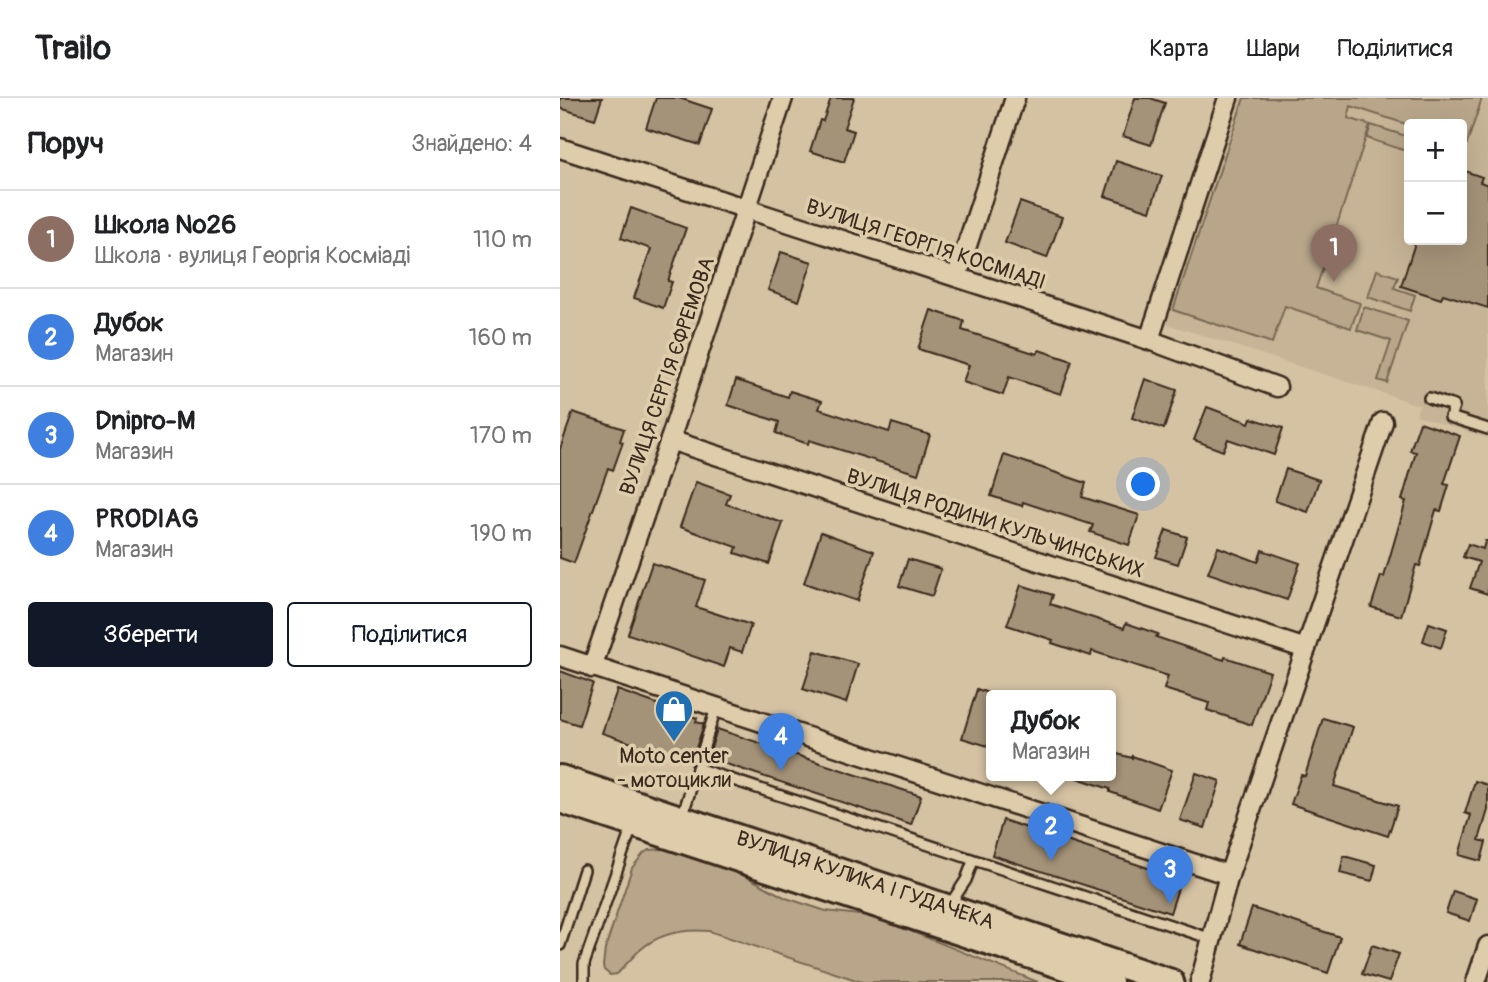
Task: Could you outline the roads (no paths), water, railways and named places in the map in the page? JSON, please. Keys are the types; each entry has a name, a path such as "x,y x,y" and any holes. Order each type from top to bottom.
{"main road":[{"name":"ВУЛИЦЯ КУЛИКА І ГУДАЧЕКА","path":"560,778 1171,982"},
{"name":"ВУЛИЦЯ КУЛИКА І ГУДАЧЕКА","path":"560,800 1066,972 1110,982"}],"street":[{"name":"ВУЛИЦЯ СЕРГІЯ ЄФРЕМОВА","path":"592,667 783,98"},
{"path":"957,276 1015,98"},
{"path":"1149,340 1228,98"},
{"name":"ВУЛИЦЯ ГЕОРГІЯ КОСМІАДІ","path":"560,148 957,276 1149,340 1277,387"},
{"path":"1200,982 1229,875 1383,422"},
{"name":"ВУЛИЦЯ РОДИНИ КУЛЬЧИНСЬКИХ","path":"670,440 1306,649"},
{"path":"560,656 1229,875"},
{"path":"1476,982 1488,946"}],"lane":[{"path":"1429,398 1454,406 1450,417 1488,429"},
{"path":"681,819 716,708"},
{"path":"697,768 1212,939"},
{"path":"584,982 584,964 633,824"},
{"path":"948,907 966,880 973,861"},
{"path":"560,945 584,870"}],"place":[{"name":"Школа №26","path":"1334,282"},
{"name":"Moto center - мотоцикли","path":"674,743"},
{"name":"PRODIAG","path":"781,771"},
{"name":"Дубок","path":"1051,861"},
{"name":"Dnipro-M","path":"1170,904"}]}
